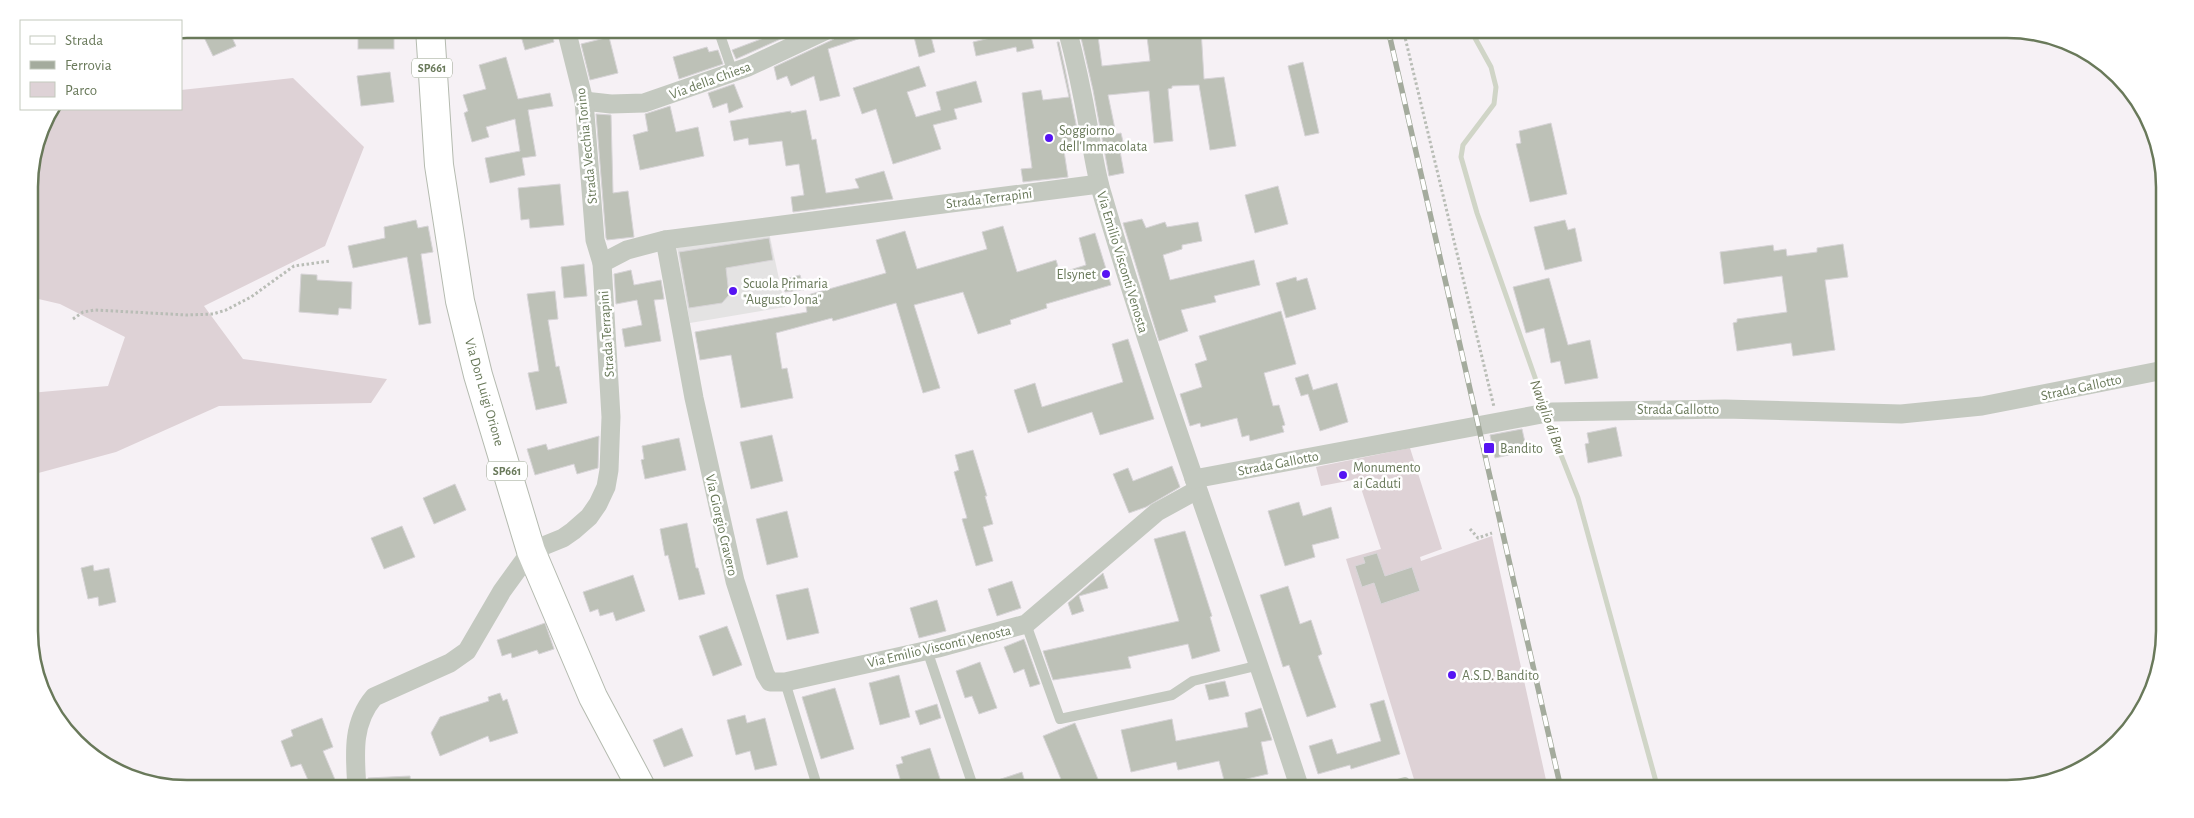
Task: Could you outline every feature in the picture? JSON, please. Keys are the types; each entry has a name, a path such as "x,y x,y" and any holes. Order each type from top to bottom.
{"main road":[{"name":"Via Don Luigi Orione","path":"430,38 439,165 460,301 478,375 532,551 593,697 637,780"}],"street":[{"name":"Strada Vecchia Torino","path":"568,38 584,102 595,240 602,263"},
{"name":"Via della Chiesa","path":"584,102 611,104 644,103 732,73 810,38"},
{"name":"Via Emilio Visconti Venosta","path":"1069,38 1078,70 1099,184 1152,355 1260,665 1297,780"},
{"name":"Strada Terrapini","path":"532,551 563,538 573,531 589,517 606,487 611,450 611,417 602,263 627,250 665,240 1099,184"},
{"name":"Via Giorgio Cravero","path":"665,240 694,398 735,581 765,674 770,682 785,682"},
{"name":"Strada Gallotto","path":"1196,484 1497,421 1546,413 1628,409 1901,414 2024,399 2157,371"},
{"name":"Via Emilio Visconti Venosta","path":"785,682 927,650 1026,624 1157,512 1196,484"},
{"path":"356,780 354,739 366,705 374,696 450,663 467,651 502,591 532,551"}],"lane":[{"path":"721,38 732,73"},
{"path":"1026,624 1060,719 1172,695 1194,681 1260,665"},
{"path":"927,650 971,780"},
{"path":"785,682 815,780"}],"path":[{"path":"1405,37 1497,421"},
{"path":"73,319 83,312 94,310 187,315 213,314 226,310 251,296 294,266 330,261"},
{"path":"1470,529 1478,538 1492,533"}],"shaded area":[{"name":"Scuola Primaria \"Augusto Jona\"","path":"769,232 785,307 690,323 677,248"}],"green space":[{"path":"293,78 364,147 325,246 204,306 243,359 387,379 371,403 219,406 116,452 37,473 38,392 108,386 125,337 60,304 38,299 38,176 43,148 49,129 58,110 182,110 182,90"},
{"name":"A.S.D. Bandito","path":"1410,448 1442,549 1420,557 1421,561 1492,536 1546,780 1414,780 1346,559 1381,549 1358,479 1321,486 1316,467"}],"building":[{"path":"1098,37 1102,66 1150,61 1147,37 1202,37 1204,79 1224,77 1236,146 1210,150 1199,85 1172,86 1172,88 1168,89 1173,141 1154,143 1149,91 1108,95 1116,134 1121,133 1125,150 1120,151 1124,173 1109,176 1081,38"},
{"path":"204,38 232,38 236,46 213,56"},
{"path":"358,38 394,38 394,49 358,49"},
{"path":"522,38 553,38 554,42 525,50"},
{"path":"609,38 618,73 590,80 581,44"},
{"path":"765,38 784,38 736,59 732,50"},
{"path":"862,38 828,49 840,96 820,101 814,76 791,86 787,76 777,80 774,67 834,39"},
{"path":"914,38 931,38 935,52 919,57"},
{"path":"992,38 1031,38 1034,48 1017,52 1016,47 976,56 973,42"},
{"name":"Soggiorno dell'Immacolata","path":"1057,42 1059,42 1081,149 1064,151 1068,177 1023,182 1021,169 1032,168 1022,93 1041,90 1043,100 1069,97"},
{"path":"707,47 709,52 718,50 723,64 679,79 673,57"},
{"path":"506,57 518,99 550,93 553,106 528,110 536,156 522,158 525,175 490,183 485,158 520,151 515,119 486,127 489,137 472,142 464,113 468,111 463,95 486,89 479,65"},
{"path":"1303,62 1319,133 1305,136 1288,66"},
{"path":"919,66 926,86 907,92 916,117 941,110 936,92 976,81 982,102 954,109 957,119 933,125 941,149 893,164 876,109 862,114 853,88"},
{"path":"390,72 394,102 361,106 357,76"},
{"path":"734,84 743,107 729,113 727,103 713,108 708,93"},
{"path":"670,106 676,132 698,127 704,156 640,170 633,135 648,131 645,114"},
{"path":"806,110 812,140 816,139 826,193 859,188 855,179 884,171 893,199 793,212 791,197 804,195 799,164 786,166 782,141 749,145 748,138 734,141 730,121"},
{"path":"596,114 611,115 613,193 628,191 634,237 607,240 606,238"},
{"path":"1551,123 1567,194 1530,202 1516,144 1521,143 1519,131"},
{"path":"560,184 564,225 530,228 529,219 521,220 518,188"},
{"path":"1278,186 1288,224 1255,233 1245,195"},
{"path":"1142,219 1146,228 1165,222 1167,227 1198,222 1202,241 1182,245 1182,249 1163,255 1170,280 1254,260 1260,285 1214,296 1216,302 1181,310 1188,331 1159,341 1123,223"},
{"path":"416,220 418,228 428,226 433,252 421,254 431,323 419,325 407,257 353,268 348,246 385,238 384,227"},
{"path":"1565,220 1568,230 1575,228 1582,261 1545,270 1534,227"},
{"path":"1003,226 1017,272 1056,260 1060,273 1086,265 1079,238 1095,233 1111,285 1046,304 1047,308 1010,320 1011,324 978,334 963,292 914,305 940,388 923,393 896,303 833,321 832,318 776,333 782,369 787,368 793,398 741,408 731,355 700,360 695,332 807,312 804,296 886,273 876,240 905,231 917,269 987,249 982,232"},
{"path":"769,238 773,260 726,268 729,295 722,303 689,308 679,252"},
{"path":"1843,244 1848,277 1825,280 1835,350 1793,356 1791,343 1737,351 1733,323 1737,322 1737,319 1787,312 1782,276 1724,284 1720,252 1773,245 1774,251 1786,249 1787,256 1817,252 1817,248"},
{"path":"584,264 587,296 564,298 561,267"},
{"path":"631,270 634,285 661,280 664,299 654,300 661,341 625,347 622,329 642,325 637,300 616,304 614,274"},
{"path":"301,274 317,275 317,280 352,282 351,309 339,308 338,315 299,312"},
{"path":"800,275 804,290 785,292 782,280"},
{"path":"1296,277 1297,281 1307,278 1316,309 1286,318 1276,283"},
{"path":"1549,278 1568,345 1590,340 1598,378 1565,384 1560,361 1551,363 1544,328 1526,333 1513,287"},
{"path":"555,291 558,319 548,320 556,367 559,366 567,403 536,410 528,373 539,371 527,294"},
{"path":"1281,311 1296,364 1264,373 1273,406 1279,405 1285,425 1282,426 1284,432 1250,441 1249,435 1242,437 1237,418 1201,427 1200,423 1190,426 1180,394 1202,387 1195,364 1207,360 1199,336"},
{"path":"1128,339 1154,419 1100,435 1092,412 1028,433 1014,390 1035,383 1042,407 1123,382 1112,344"},
{"path":"1308,374 1313,390 1337,383 1348,422 1320,431 1308,394 1301,396 1295,378"},
{"path":"1616,427 1622,456 1588,463 1585,444 1589,443 1587,433"},
{"path":"1522,429 1527,451 1495,458 1490,435"},
{"path":"772,435 783,481 751,489 740,442"},
{"path":"599,436 598,468 577,474 574,464 535,475 527,449 546,444 548,450"},
{"path":"679,438 686,470 645,479 641,460 644,459 642,446"},
{"path":"973,450 987,496 985,496 993,524 983,527 993,561 976,566 962,519 967,518 954,472 959,470 955,455"},
{"path":"1172,466 1180,487 1146,507 1129,513 1113,474 1128,468 1133,481"},
{"path":"455,484 466,510 434,524 423,498"},
{"path":"1299,502 1303,516 1331,507 1339,538 1312,545 1315,557 1285,566 1268,511"},
{"path":"787,511 798,557 767,565 756,519"},
{"path":"687,523 696,568 698,568 705,594 679,600 668,555 665,556 660,529"},
{"path":"402,526 415,557 384,569 371,538"},
{"path":"1185,531 1212,616 1210,617 1220,651 1192,659 1188,644 1128,657 1131,668 1053,680 1043,651 1179,621 1154,539"},
{"path":"1377,553 1385,576 1412,567 1420,591 1381,604 1374,583 1362,587 1355,566 1365,563 1363,557"},
{"path":"93,565 94,571 109,568 116,602 99,606 98,597 88,599 81,568"},
{"path":"1103,573 1108,588 1079,596 1084,611 1072,615 1068,603"},
{"path":"633,575 645,611 616,621 613,612 600,616 598,609 590,612 583,592"},
{"path":"1012,581 1021,608 997,616 988,589"},
{"path":"1288,586 1300,624 1311,620 1322,654 1318,656 1336,707 1307,717 1289,665 1283,667 1260,595"},
{"path":"808,588 819,633 787,640 776,595"},
{"path":"937,600 946,631 919,638 910,608"},
{"path":"545,623 554,649 539,654 537,650 512,658 511,653 502,656 497,640"},
{"path":"727,626 742,665 713,676 699,636"},
{"path":"1024,639 1040,684 1030,687 1024,669 1014,673 1004,647"},
{"path":"980,662 997,708 979,714 972,696 965,698 956,671"},
{"path":"899,675 910,717 880,725 869,683"},
{"path":"1225,681 1229,696 1209,700 1205,685"},
{"path":"835,688 854,749 821,759 802,697"},
{"path":"500,693 503,701 507,699 518,733 490,742 488,736 440,756 431,733 440,717 489,701 488,697"},
{"path":"1384,700 1400,754 1351,769 1350,765 1318,774 1309,746 1332,739 1337,754 1381,741 1370,704"},
{"path":"937,704 941,718 920,725 915,711"},
{"path":"1261,708 1272,740 1261,742 1268,774 1242,780 1224,780 1219,761 1178,770 1176,762 1131,772 1121,730 1172,719 1176,741 1248,727 1245,713"},
{"path":"745,715 747,723 765,718 777,765 755,770 750,751 736,755 727,720"},
{"path":"322,718 333,747 323,751 335,780 308,780 301,764 291,767 281,741 293,736 291,730"},
{"path":"1075,723 1098,780 1061,780 1043,736"},
{"path":"682,728 693,756 664,767 653,740"},
{"path":"930,748 940,780 900,780 896,765 903,763 901,757"},
{"path":"1022,772 1024,780 998,780"},
{"path":"410,776 410,780 368,780 368,778"}],"waterway":[{"name":"Naviglio di Bra","path":"1475,37 1491,67 1496,87 1494,104 1463,145 1461,157 1477,213 1538,386 1544,409"},
{"name":"Naviglio di Bra","path":"1546,417 1578,498 1656,780"}],"railway":[{"path":"1390,37 1559,780"}],"place":[{"name":"Soggiorno dell'Immacolata","path":"1049,138"},
{"name":"Elsynet","path":"1106,274"},
{"name":"Scuola Primaria \"Augusto Jona\"","path":"733,291"},
{"name":"Bandito","path":"1489,448"},
{"name":"Monumento ai Caduti","path":"1343,475"},
{"name":"A.S.D. Bandito","path":"1452,675"}]}
